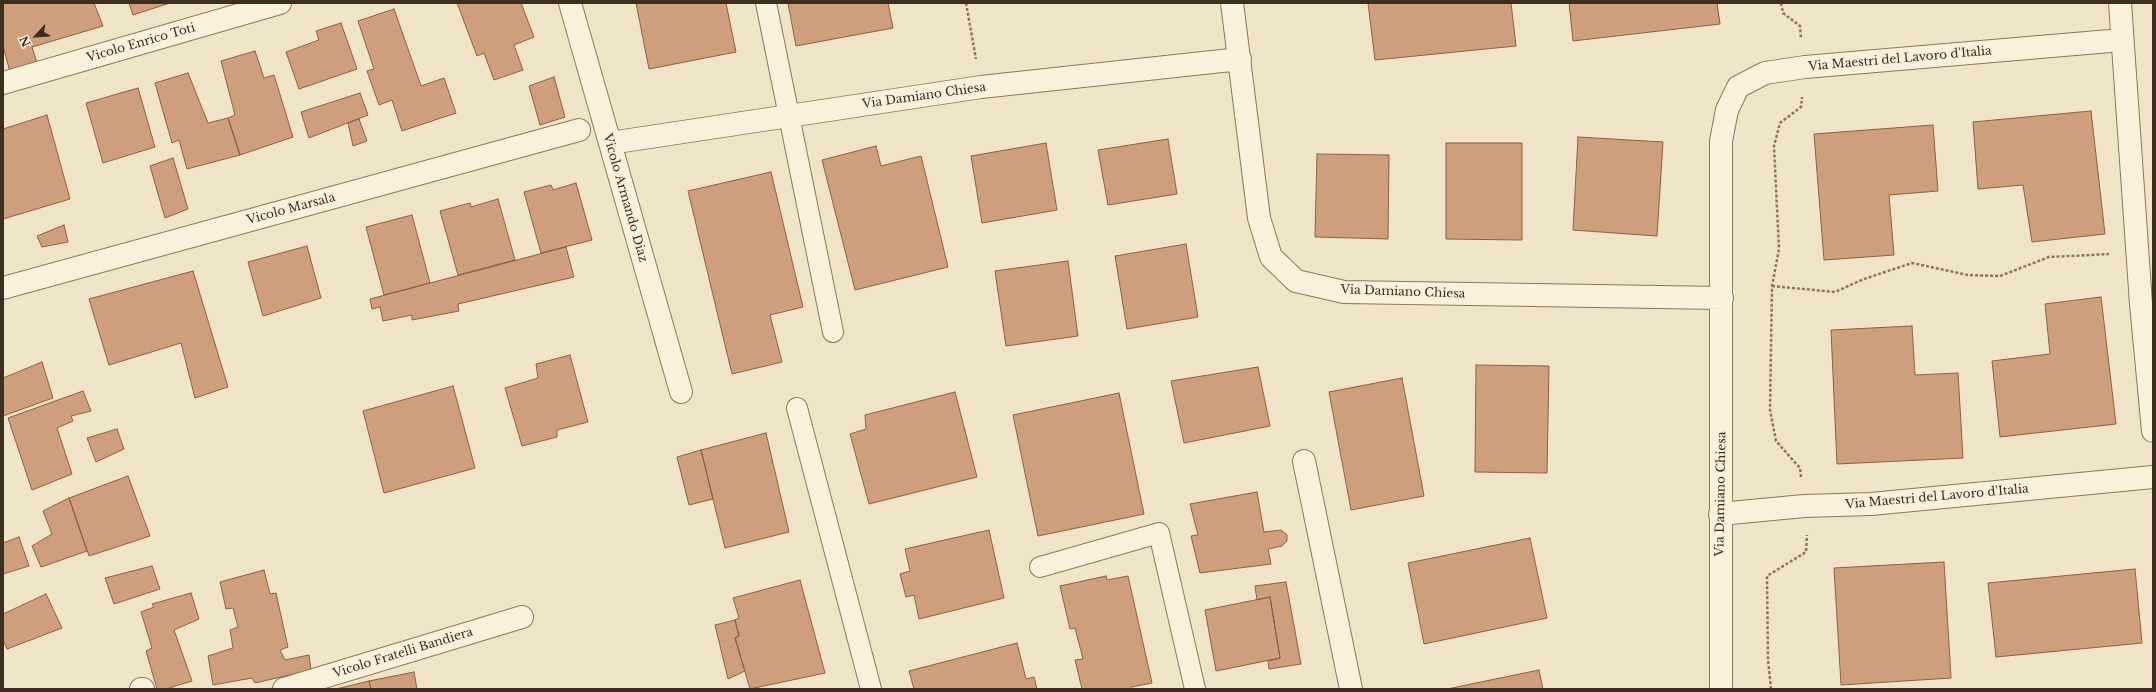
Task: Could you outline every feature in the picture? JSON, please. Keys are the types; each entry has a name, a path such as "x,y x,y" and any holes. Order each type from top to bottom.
{"street":[{"name":"Vicolo Enrico Toti","path":"3,83 280,3"},
{"name":"Vicolo Armando Diaz","path":"570,3 681,392"},
{"name":"Via Damiano Chiesa","path":"1232,3 1259,218 1271,257 1296,281 1344,292 1722,298"},
{"path":"2120,3 2141,304 2153,431"},
{"name":"Via Maestri del Lavoro d'Italia","path":"1721,141 1727,110 1738,87 1765,73 1805,67 2122,40"},
{"name":"Via Damiano Chiesa","path":"610,143 981,87 1240,59"},
{"name":"Vicolo Marsala","path":"3,288 579,130"},
{"name":"Via Damiano Chiesa","path":"1721,141 1722,298 1720,514 1722,689"},
{"path":"1304,461 1351,689"},
{"name":"Via Maestri del Lavoro d'Italia","path":"1720,514 1804,506 1871,504 2153,477"},
{"name":"Vicolo Fratelli Bandiera","path":"284,689 522,617"}],"lane":[{"path":"766,3 833,332"},
{"path":"797,408 871,689"},
{"path":"1040,567 1159,533 1195,689"}],"path":[{"path":"966,3 981,87"},
{"path":"1771,689 1768,660 1767,576 1806,552 1804,506 1800,468 1776,441 1770,410 1772,286 1778,249 1774,146 1780,123 1802,107 1805,67 1800,26 1783,13 1781,3"},
{"path":"1772,286 1835,292 1864,279 1912,263 1968,275 2000,276 2049,257 2110,254"}],"building":[{"path":"3,3 94,3 103,26 32,47 38,66 10,72 3,46"},
{"path":"129,3 170,3 133,15"},
{"path":"457,3 521,3 534,37 514,45 523,70 494,80 484,53 477,56"},
{"path":"636,3 726,3 736,52 649,69"},
{"path":"788,3 888,3 893,28 796,46"},
{"path":"1368,3 1511,3 1516,46 1375,60"},
{"path":"1569,3 1717,3 1720,24 1573,41"},
{"path":"394,9 421,86 444,78 456,113 402,131 392,100 379,105 367,71 374,69 358,21"},
{"path":"341,23 357,69 299,89 286,52 319,40 316,31"},
{"path":"255,51 264,78 274,75 293,137 240,155 228,118 235,115 221,61"},
{"path":"188,73 208,123 228,118 240,155 187,169 179,140 172,143 155,83"},
{"path":"554,77 565,117 540,125 529,86"},
{"path":"138,88 155,147 103,163 86,103"},
{"path":"360,93 368,115 309,138 301,112"},
{"path":"2091,111 2105,234 2032,242 2023,185 1978,189 1973,122"},
{"path":"47,115 70,199 3,219 3,129"},
{"path":"359,119 367,141 353,146 348,123"},
{"path":"1933,125 1938,191 1889,195 1894,255 1824,260 1814,134"},
{"path":"1578,137 1663,142 1657,236 1573,230"},
{"path":"1168,139 1177,194 1108,205 1098,150"},
{"path":"1046,143 1057,210 982,223 971,156"},
{"path":"1446,143 1522,143 1522,240 1446,239"},
{"path":"876,146 881,166 921,156 948,267 855,290 822,160"},
{"path":"1317,154 1389,155 1388,239 1315,237"},
{"path":"173,158 188,209 165,218 150,166"},
{"path":"771,172 803,307 770,315 782,362 732,374 688,191"},
{"path":"576,183 592,240 541,253 524,192 551,185 553,190"},
{"path":"498,199 515,260 458,275 440,211 470,203 471,207"},
{"path":"412,215 430,283 384,295 366,227"},
{"path":"64,225 68,242 42,247 37,236"},
{"path":"1186,244 1198,317 1127,329 1115,256"},
{"path":"307,246 321,298 263,316 248,262"},
{"path":"566,247 574,277 458,304 459,311 412,320 412,315 383,321 380,307 372,309 370,299"},
{"path":"1068,261 1078,336 1006,346 995,271"},
{"path":"193,271 228,387 195,398 181,343 109,365 89,299"},
{"path":"2101,297 2116,424 2000,437 1992,361 2050,354 2045,304"},
{"path":"1912,326 1915,375 1958,373 1963,458 1837,464 1831,330"},
{"path":"570,355 588,422 557,430 557,437 522,446 505,388 538,378 536,364"},
{"path":"42,362 53,398 3,416 3,378"},
{"path":"1476,365 1549,366 1547,473 1475,472"},
{"path":"1258,367 1270,426 1184,443 1171,381"},
{"path":"1402,378 1424,496 1351,510 1329,392"},
{"path":"453,386 475,468 384,493 363,411"},
{"path":"83,391 91,411 71,416 73,421 57,428 72,474 32,490 8,418"},
{"path":"955,392 977,477 869,504 850,434 866,429 865,415"},
{"path":"1119,393 1144,514 1038,536 1013,415"},
{"path":"117,429 124,449 96,462 87,438"},
{"path":"766,433 789,532 725,548 701,450"},
{"path":"701,450 713,499 689,505 677,457"},
{"path":"128,476 150,536 89,556 69,498"},
{"path":"1257,492 1264,532 1281,530 1287,535 1287,541 1282,546 1268,549 1271,564 1200,573 1191,536 1198,535 1190,504"},
{"path":"69,498 87,551 41,567 32,546 52,534 43,511"},
{"path":"989,530 1004,598 919,619 914,595 906,597 900,574 910,571 905,549"},
{"path":"19,537 29,566 3,574 3,543"},
{"path":"1530,538 1547,618 1424,644 1408,563"},
{"path":"1944,562 1951,678 1841,685 1834,568"},
{"path":"152,566 160,589 114,604 105,578"},
{"path":"2135,569 2142,643 1996,657 1988,583"},
{"path":"264,570 270,594 276,593 288,647 280,650 285,660 309,655 311,670 255,683 252,678 213,685 208,656 233,648 230,630 238,627 233,608 226,609 220,582"},
{"path":"1106,576 1107,580 1128,576 1152,683 1131,687 1132,689 1082,689 1075,660 1083,659 1075,628 1070,629 1060,586"},
{"path":"800,580 825,673 750,689 735,638 739,636 735,620 739,618 733,598"},
{"path":"1286,582 1301,664 1269,669 1268,661 1280,658 1270,597 1257,600 1255,586"},
{"path":"191,593 199,619 174,630 192,681 166,689 157,689 146,651 152,648 141,612 154,607 152,604"},
{"path":"46,594 62,628 7,649 3,640 3,614"},
{"path":"1270,597 1280,658 1216,671 1205,610"},
{"path":"735,620 739,636 735,638 745,671 728,679 715,625"},
{"path":"1017,643 1026,679 1034,677 1037,689 914,689 909,671"},
{"path":"1539,670 1543,689 1447,689"},
{"path":"414,672 417,689 371,689 369,681"},
{"path":"369,681 371,689 336,689"}]}
